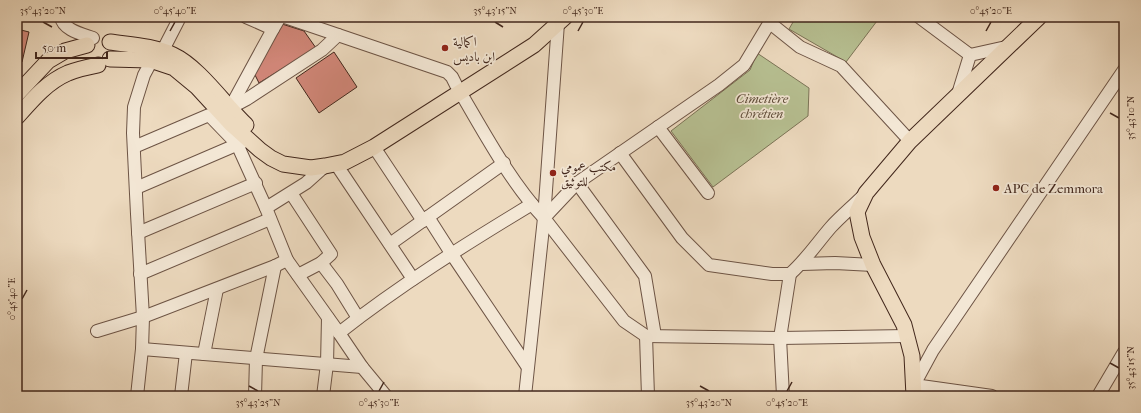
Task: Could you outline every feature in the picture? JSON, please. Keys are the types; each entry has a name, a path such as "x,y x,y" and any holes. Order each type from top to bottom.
{"main road":[{"path":"914,391 912,356 904,325 873,265 862,237 857,212 866,193 910,140 1039,17"},
{"path":"17,94 48,61 65,51 102,37 110,42 152,48 157,56 183,74 197,87 216,108 242,142 283,164 311,168 345,162 374,147 458,89 529,36 562,20"},
{"path":"90,42 85,49 87,58 90,61 104,62"},
{"path":"104,62 113,51 110,42"},
{"path":"17,117 47,86 70,72 104,62 173,55 186,62 245,124 268,145 285,154 302,158 323,158 343,153 366,142 458,89"}],"street":[{"path":"61,17 62,23 90,42"},
{"path":"137,396 142,349 143,317 134,148 134,107 144,75 180,17"},
{"path":"246,17 273,29"},
{"path":"230,108 280,17"},
{"path":"285,17 447,72 452,77 504,163 532,204 624,321 650,336 780,338 907,336"},
{"path":"919,17 970,55 1006,47"},
{"path":"525,396 544,218 562,20"},
{"path":"544,218 577,183 744,65 771,20 800,47 841,66 910,140"},
{"path":"230,108 247,99 322,50 338,35"},
{"path":"958,94 970,55"},
{"path":"992,396 914,391 933,350 1124,70"},
{"path":"134,148 209,115 242,142 256,183 287,260 362,367 386,396"},
{"path":"658,127 708,193"},
{"path":"136,188 242,142"},
{"path":"374,147 451,253 527,366"},
{"path":"620,153 682,238 709,265 772,274 790,274 802,264 809,253 832,226 866,193"},
{"path":"390,244 504,163"},
{"path":"140,274 268,213 291,193 331,165 390,244 413,279"},
{"path":"138,233 256,183"},
{"path":"577,183 645,276 650,336 648,396"},
{"path":"291,193 331,254 321,264 298,276"},
{"path":"339,333 451,253 532,204"},
{"path":"97,331 143,317 217,289 287,260"},
{"path":"802,264 835,263 873,265"},
{"path":"321,264 337,284 358,318"},
{"path":"255,396 256,359 275,266"},
{"path":"783,396 780,338 790,274"},
{"path":"204,354 217,289"},
{"path":"323,396 328,318"},
{"path":"142,349 362,367"},
{"path":"1098,396 1124,352"},
{"path":"181,396 186,353"}],"green space":[{"path":"796,17 880,17 846,62 789,29"},
{"name":"Cimetière chrétien","path":"757,53 809,88 808,116 713,187 671,131 750,70"}],"building":[{"path":"282,24 304,31 316,48 259,83 254,73"},
{"path":"17,29 29,32 22,62 17,60"},
{"path":"334,52 357,87 319,113 296,78"}],"place":[{"name":"اكمالية ابن باديس","path":"445,48"},
{"name":"مكتب عمومي للتوثيق","path":"553,173"},
{"name":"APC de Zemmora","path":"996,188"}]}
